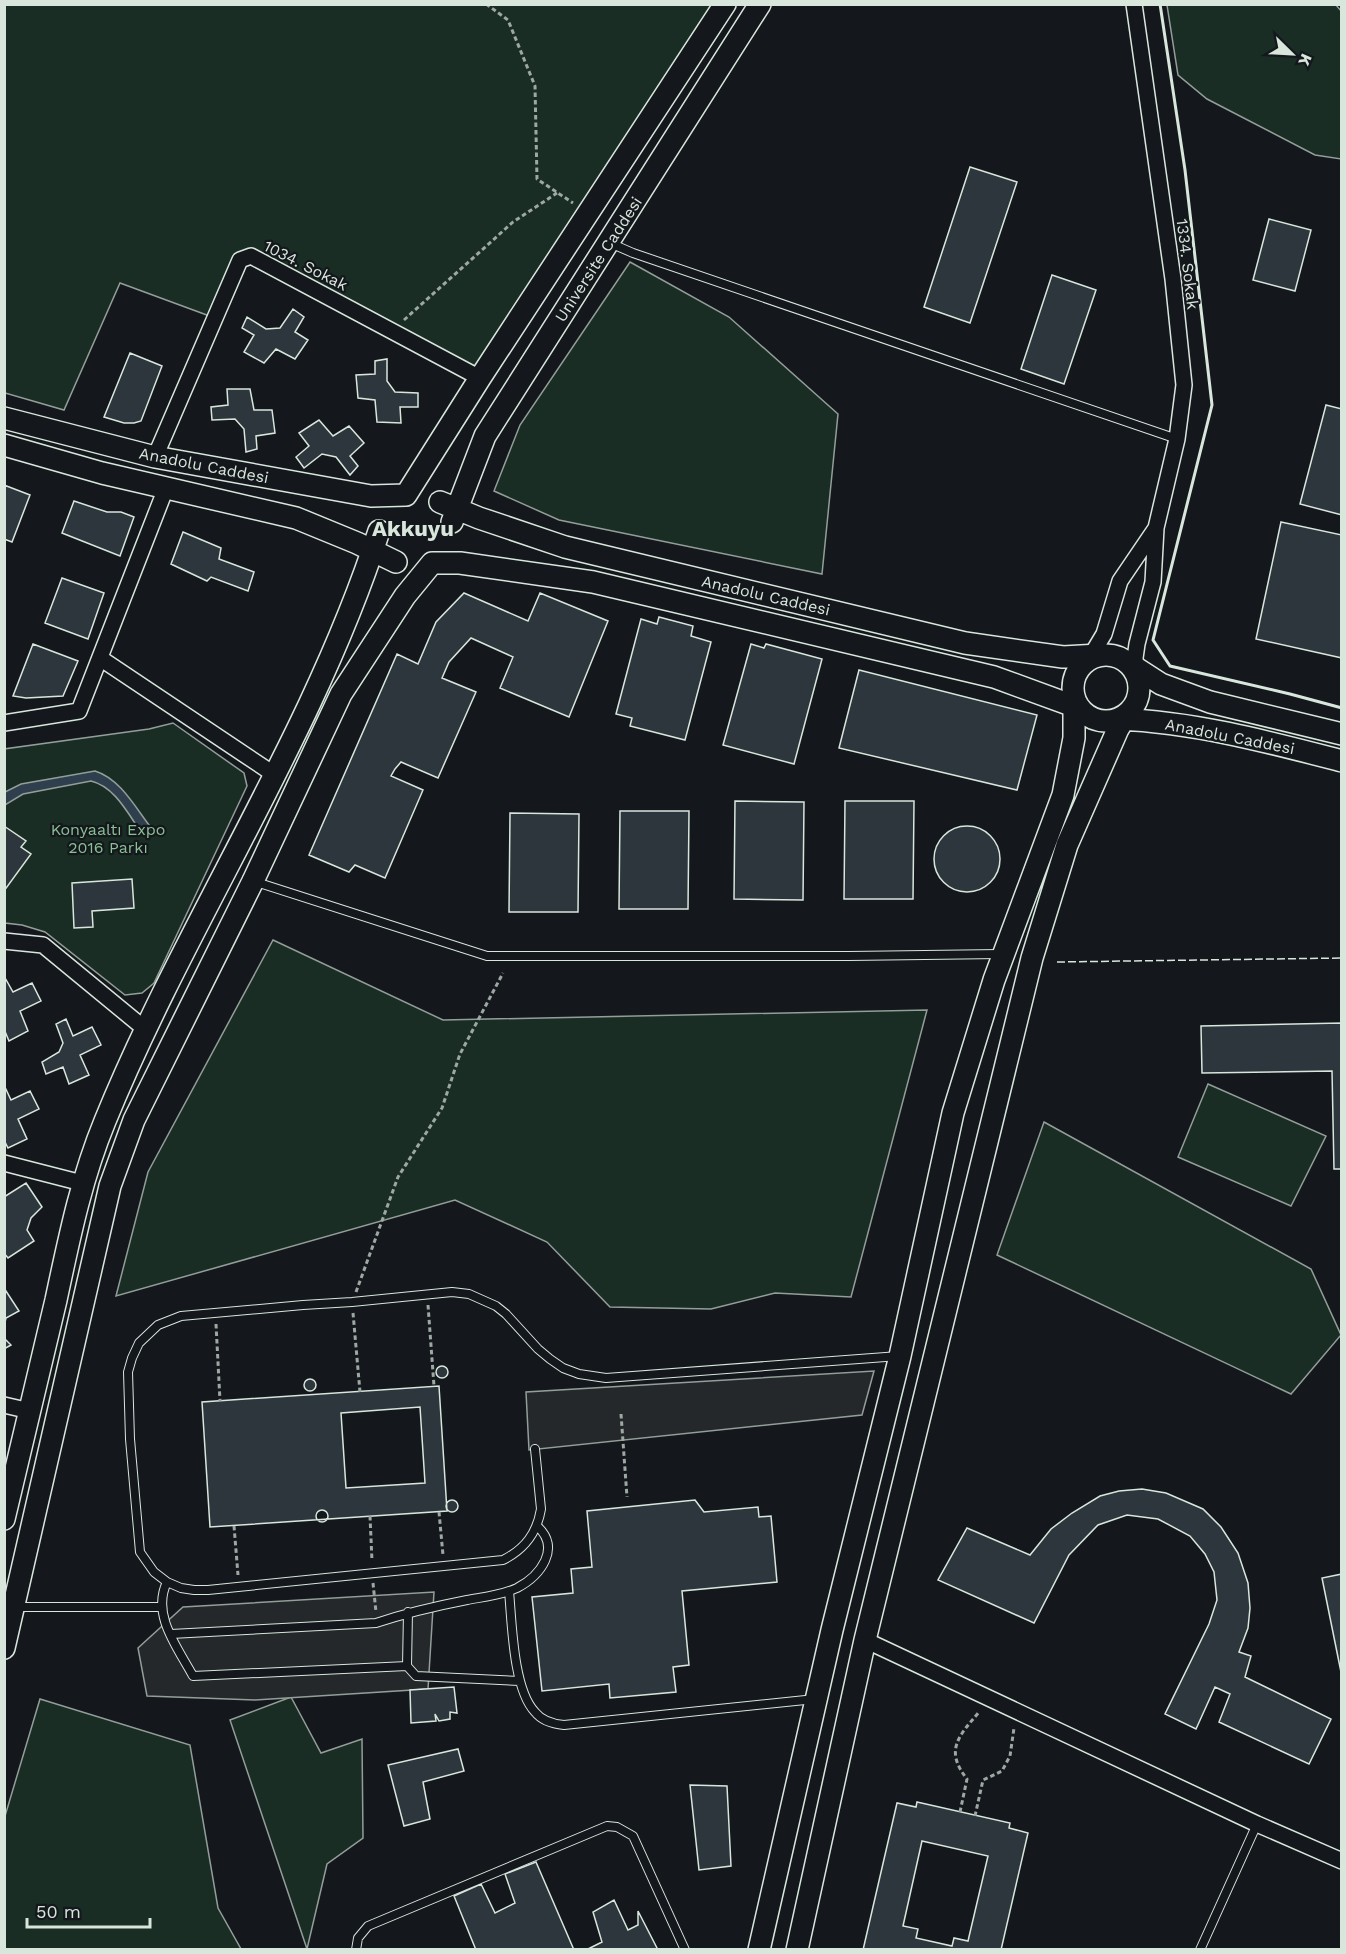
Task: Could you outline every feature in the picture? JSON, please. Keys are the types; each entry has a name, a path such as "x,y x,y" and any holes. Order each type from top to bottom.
{"street":[{"name":"Universite Caddesi","path":"406,495 725,4"},
{"name":"Universite Caddesi","path":"449,511 485,436 760,4"},
{"name":"1334. Sokak","path":"1134,4 1173,279 1184,385 1177,439 1156,528 1153,582 1137,644 1134,668"},
{"name":"1034. Sokak","path":"155,458 240,260 251,256 480,378"},
{"name":"Anadolu Caddesi","path":"4,418 155,458 371,496 406,495"},
{"name":"Anadolu Caddesi","path":"4,445 102,473 296,518 376,540"},
{"path":"4,723 79,711 166,488"},
{"path":"4,1519 82,1183 104,1122 145,1029 275,775 338,640 376,540 381,519 395,500 406,495 430,496 449,511 452,535 449,546 405,596 341,694 253,881 134,1120 110,1186 4,1648"},
{"name":"Anadolu Caddesi","path":"449,511 565,546 965,643 1063,657 1093,657"},
{"name":"1334. Sokak","path":"1093,657 1104,634 1120,581 1156,528"},
{"path":"376,540 396,562 414,567 432,563"},
{"name":"Anadolu Caddesi","path":"432,563 460,563 593,582 994,677 1076,704"},
{"path":"759,1950 816,1699 900,1356 953,1113 994,980 1063,795 1074,738 1076,704 1072,687 1075,676 1080,667 1093,657 1110,655 1121,658 1134,668 1139,684 1139,695 1135,705 1123,717 1067,845 1032,958 865,1640 797,1950"},
{"path":"100,658 275,775"},
{"name":"Anadolu Caddesi","path":"1134,668 1161,684 1210,702 1341,734"},
{"path":"1076,704 1087,716 1097,720 1107,722 1123,717"},
{"name":"Anadolu Caddesi","path":"1123,717 1179,724 1278,744 1341,761"},
{"path":"4,941 43,945 145,1029"},
{"path":"4,1163 82,1183"},
{"path":"4,1405 30,1411"},
{"path":"865,1640 1257,1824 1341,1861"}],"lane":[{"path":"609,242 633,253 1177,439"},
{"path":"253,881 487,956 861,956 1005,953"},
{"path":"535,1449 542,1509 537,1526 527,1542 520,1550 503,1560 239,1587 194,1590 180,1588 154,1572 140,1552 130,1439 128,1372 139,1343 158,1325 182,1316 452,1292 484,1300 506,1314 550,1359 563,1368 592,1377 606,1378 900,1356"},
{"path":"171,1634 376,1623 408,1612 509,1591 532,1578 547,1556 549,1550 546,1536 537,1526"},
{"path":"167,1582 161,1598 162,1616 193,1676 406,1666"},
{"path":"509,1591 520,1681 529,1705 535,1713 549,1722 564,1725 816,1699"},
{"path":"14,1606 161,1607"},
{"path":"408,1612 406,1666 416,1676 520,1681"},
{"path":"1200,1950 1257,1824"},
{"path":"356,1950 358,1938 368,1926 607,1826 617,1827 633,1836 685,1950"}],"path":[{"path":"486,4 508,20 535,86 537,179 588,213"},
{"path":"392,331 513,222 557,193"},
{"path":"360,1392 352,1302 398,1177 442,1108 460,1054 503,973"},
{"path":"427,1294 434,1386"},
{"path":"215,1313 220,1401"},
{"path":"621,1414 627,1497"},
{"path":"440,1512 444,1566"},
{"path":"234,1526 239,1587"},
{"path":"960,1812 967,1779 955,1760 955,1745 979,1712"},
{"path":"975,1816 983,1780 1002,1772 1010,1756 1014,1728"}],"green space":[{"path":"4,5 725,5 480,378 251,256 215,318 120,283 64,410 5,393"},
{"path":"1167,5 1336,5 1342,12 1341,159 1315,155 1207,99 1178,75"},
{"path":"630,262 729,317 838,414 822,574 559,520 494,491 520,425"},
{"name":"Konyaaltı Expo 2016 Parkı","path":"173,723 244,773 247,786 154,983 142,993 125,995 45,932 5,923 4,749 149,729"},
{"path":"273,940 443,1020 927,1010 851,1297 775,1293 711,1309 610,1307 547,1242 455,1200 116,1296 148,1172"},
{"path":"1208,1084 1326,1136 1291,1206 1178,1157"},
{"path":"1044,1122 1311,1269 1341,1335 1291,1394 997,1255"},
{"path":"291,1697 321,1753 362,1739 363,1838 327,1864 307,1949 230,1720"},
{"path":"40,1699 190,1745 218,1908 241,1949 5,1949 5,1816"}],"shaded area":[{"path":"874,1371 862,1415 529,1450 526,1392"},
{"path":"434,1592 428,1689 255,1700 147,1696 138,1648 183,1607"}],"water":[{"path":"95,771 113,781 120,788 152,829 143,835 115,796 100,784 91,781 23,794 5,805 5,792 21,784"}],"building":[{"path":"970,167 1017,182 970,323 924,307"},
{"path":"1269,219 1311,230 1295,291 1253,280"},
{"path":"1052,275 1096,290 1064,384 1021,369"},
{"path":"293,309 304,317 295,332 308,340 295,359 276,349 264,363 244,352 254,335 242,328 247,317 266,329 280,328"},
{"path":"130,353 162,366 141,421 124,423 104,417"},
{"path":"387,359 387,381 395,392 418,393 418,407 400,407 401,423 377,422 375,400 358,398 356,375 375,374 375,361"},
{"path":"227,389 250,389 254,410 272,410 275,433 256,436 257,449 246,452 244,429 235,419 212,420 211,407 228,405"},
{"path":"1326,405 1342,409 1342,515 1300,504"},
{"path":"319,420 333,436 349,426 364,443 350,456 358,466 350,475 336,457 322,454 304,468 296,457 309,446 299,433"},
{"path":"4,485 30,495 12,542 4,539"},
{"path":"74,501 107,512 121,512 134,517 120,556 62,533"},
{"path":"1281,522 1342,535 1342,658 1256,639"},
{"path":"183,532 221,548 219,559 254,572 248,591 211,577 207,581 171,564"},
{"path":"62,578 104,593 88,639 45,623"},
{"path":"464,593 528,621 540,593 608,621 569,717 500,688 513,657 471,638 449,662 442,678 476,692 438,778 401,762 391,776 423,790 385,878 355,865 349,872 309,855 397,654 418,664 436,622"},
{"path":"659,617 693,626 691,636 711,642 685,740 630,726 632,718 616,714 641,619 657,624"},
{"path":"33,644 78,661 63,696 26,698 13,696"},
{"path":"751,644 764,648 766,644 822,659 794,764 723,745"},
{"path":"859,670 1037,715 1017,790 839,748"},
{"path":"735,801 804,802 803,900 734,899"},
{"path":"845,801 914,801 913,899 844,899"},
{"path":"620,811 689,811 688,909 619,909"},
{"path":"510,813 579,814 578,912 509,912"},
{"path":"4,826 26,841 21,847 31,854 4,891"},
{"path":"973,826 991,835 998,846 1000,859 998,872 991,883 980,890 961,892 943,883 936,872 934,853 943,835 954,828"},
{"path":"132,879 134,908 92,911 93,927 74,928 72,883"},
{"path":"4,976 13,992 32,983 41,1001 20,1011 28,1031 9,1041 4,1029"},
{"path":"66,1019 73,1036 92,1027 101,1045 80,1055 89,1075 69,1084 63,1067 46,1074 42,1062 59,1052 63,1043 56,1024"},
{"path":"1342,1023 1342,1169 1334,1169 1332,1071 1202,1073 1201,1026"},
{"path":"4,1085 11,1100 30,1091 39,1109 18,1119 27,1139 8,1148 4,1140"},
{"path":"26,1183 42,1207 31,1218 27,1230 34,1241 8,1258 4,1253 4,1197"},
{"path":"4,1288 19,1311 6,1318 4,1326"},
{"path":"4,1338 11,1345 4,1349"},
{"path":"444,1366 448,1372 444,1378 440,1378 436,1370"},
{"path":"312,1379 316,1385 312,1391 308,1391 304,1383"},
{"path":"439,1386 447,1511 210,1527 202,1402","holes":["420,1407 425,1483 346,1488 341,1413"]},
{"path":"1142,1489 1166,1493 1203,1509 1221,1527 1238,1553 1248,1583 1250,1608 1248,1628 1239,1652 1251,1656 1245,1677 1331,1719 1309,1764 1219,1722 1230,1694 1215,1687 1196,1729 1165,1714 1209,1624 1217,1600 1214,1572 1205,1554 1190,1536 1158,1519 1127,1515 1098,1525 1069,1555 1034,1623 938,1580 967,1528 1030,1555 1051,1529 1100,1496 1119,1491"},
{"path":"454,1500 458,1506 454,1512 450,1512 446,1504"},
{"path":"695,1500 704,1512 758,1507 759,1517 771,1516 777,1582 682,1591 689,1665 673,1667 676,1692 610,1698 609,1684 542,1691 532,1597 573,1593 571,1569 592,1567 587,1511"},
{"path":"324,1510 328,1516 324,1522 320,1522 316,1514"},
{"path":"1342,1574 1342,1677 1322,1578"},
{"path":"454,1687 457,1713 450,1712 450,1719 439,1721 435,1714 436,1721 411,1723 410,1690"},
{"path":"458,1749 464,1771 423,1782 430,1819 404,1826 388,1765"},
{"path":"690,1785 727,1786 731,1866 699,1870"},
{"path":"917,1802 1010,1823 1009,1828 1028,1833 1001,1950 863,1950 897,1803 916,1807","holes":["922,1841 988,1856 968,1941 954,1938 952,1946 916,1938 918,1929 903,1926"]},
{"path":"536,1862 574,1950 476,1950 454,1896 481,1884 495,1913 515,1903 505,1874"},
{"path":"614,1900 628,1930 638,1925 638,1911 658,1950 586,1950 602,1942 593,1912"}],"fence":[{"path":"1057,962 1342,958"}],"wall":[{"path":"1160,4 1185,170 1212,405 1153,640 1170,666 1342,708"}],"district":[{"name":"Akkuyu","path":"413,528"}]}
